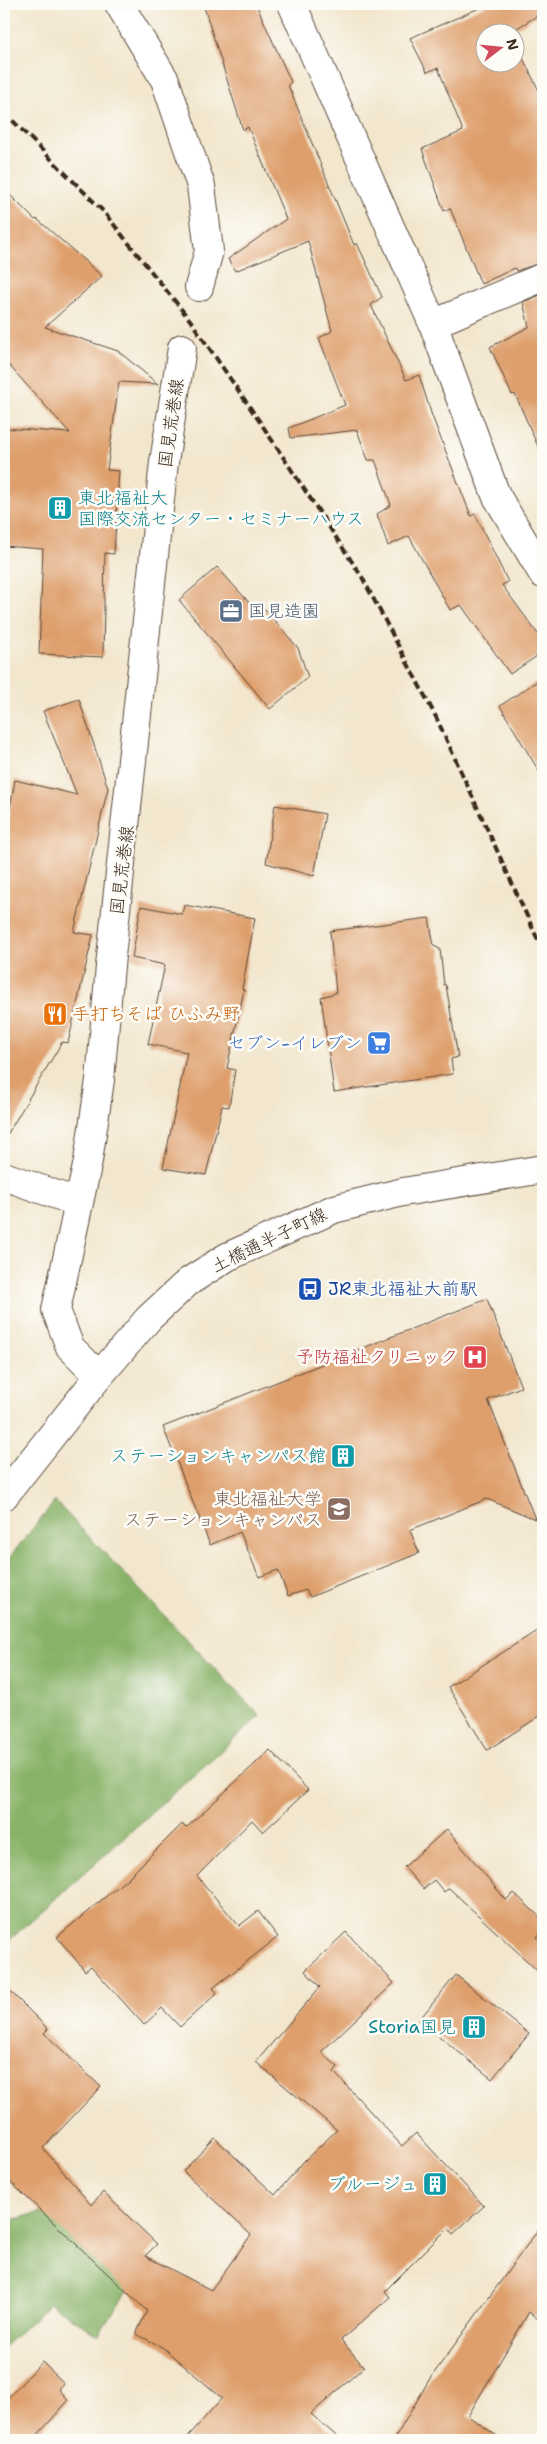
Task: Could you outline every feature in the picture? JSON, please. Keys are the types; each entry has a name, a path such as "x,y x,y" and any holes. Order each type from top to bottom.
{"street":[{"path":"119,4 165,80 201,186 209,251 199,287"},
{"path":"292,4 433,324 496,495 543,574"},
{"path":"433,324 543,277"},
{"name":"国見荒巻線","path":"99,1376 70,1347 56,1310 79,1203 100,1080 110,966 164,462 182,348"},
{"name":"土橋通半子町線","path":"4,1496 99,1376 149,1318 172,1295 227,1257 334,1209 403,1192 543,1169"},
{"path":"4,1176 79,1203"}],"green space":[{"path":"55,1501 260,1716 4,1945 4,1564"},
{"path":"64,2206 134,2281 98,2335 50,2303 4,2347 4,2222"}],"building":[{"path":"203,4 256,4 291,82 288,85 354,245 357,243 382,297 371,305 406,380 419,375 432,416 471,516 475,514 508,582 502,585 543,641 543,652 510,674 461,605 450,610 409,536 388,546 377,514 391,505 375,460 368,460 357,430 291,438 289,428 345,405 319,338 332,331 308,241 235,271 228,259 286,219 248,127 243,130"},
{"path":"489,4 543,4 543,12 524,24 524,22 474,22 474,72 524,72 524,60 543,99 543,262 516,271 515,268 481,284 450,208 444,211 422,149 463,131 438,68 427,72 410,38"},
{"path":"4,189 35,220 37,219 102,276 45,327 118,351 158,384 119,382 107,470 119,471 114,554 105,553 103,657 39,654 43,549 4,546 4,428 70,433 6,362 4,364"},
{"path":"543,294 543,458 515,394 512,395 490,347 529,327 523,302"},
{"path":"217,567 255,609 259,602 298,648 308,677 270,709 179,600"},
{"path":"543,677 543,778 500,706"},
{"path":"79,699 108,788 74,932 93,935 68,1043 62,1042 4,1140 4,843 15,780 77,795 43,711"},
{"path":"275,805 325,814 314,876 266,863"},
{"path":"184,905 255,918 242,989 244,990 227,1068 235,1070 229,1107 222,1106 206,1175 163,1168 187,1052 148,1044 165,965 132,958 141,906 182,914"},
{"path":"429,918 434,946 440,949 444,985 446,985 458,1057 451,1059 453,1074 334,1092 321,997 336,993 330,931"},
{"name":"ステーションキャンパス館","path":"487,1299 521,1387 488,1400 535,1519 487,1499 410,1530 419,1553 310,1597 306,1590 288,1596 278,1570 259,1577 240,1532 210,1545 163,1427"},
{"path":"543,1627 543,1714 487,1750 448,1687"},
{"path":"270,1750 308,1790 263,1832 252,1820 197,1876 239,1926 258,1911 278,1937 213,1988 217,1993 180,2027 162,2008 144,2025 91,1966 85,1971 57,1937 128,1878 182,1824 186,1828"},
{"path":"447,1829 506,1900 514,1893 543,1920 543,1930 537,1937 543,1945 543,1971 541,1974 449,1888 444,1892 434,1880 423,1889 404,1867"},
{"path":"346,1932 394,1983 321,2052 338,2067 334,2072 402,2146 416,2133 484,2206 453,2234 448,2228 385,2291 390,2297 341,2340 364,2367 311,2414 341,2440 185,2440 222,2398 162,2347 136,2334 147,2311 4,2176 4,1985 48,2029 44,2033 101,2087 43,2148 91,2205 103,2192 157,2244 145,2256 211,2290 251,2235 183,2171 215,2138 275,2195 305,2160 337,2130 256,2062 320,1987 305,1971"},
{"name":"Storia国見","path":"456,1975 529,2034 492,2079 419,2020"},
{"path":"543,2223 543,2323 529,2312 468,2416 503,2440 394,2440 429,2380"},
{"path":"42,2362 64,2383 59,2389 68,2401 33,2440 4,2440 4,2402"}],"railway":[{"path":"4,112 103,211 190,320 362,577 436,717 543,951"}],"place":[{"name":"東北福祉大 国際交流センター・セミナーハウス","path":"60,508"},
{"name":"国見造園","path":"231,611"},
{"name":"手打ちそば ひふみ野","path":"55,1014"},
{"name":"セブン-イレブン","path":"379,1043"},
{"name":"JR東北福祉大前駅","path":"310,1289"},
{"name":"予防福祉クリニック","path":"475,1357"},
{"name":"ステーションキャンパス館","path":"343,1456"},
{"name":"東北福祉大学 ステーションキャンパス","path":"339,1509"},
{"name":"Storia国見","path":"474,2027"},
{"name":"ブルージュ","path":"435,2184"}]}
